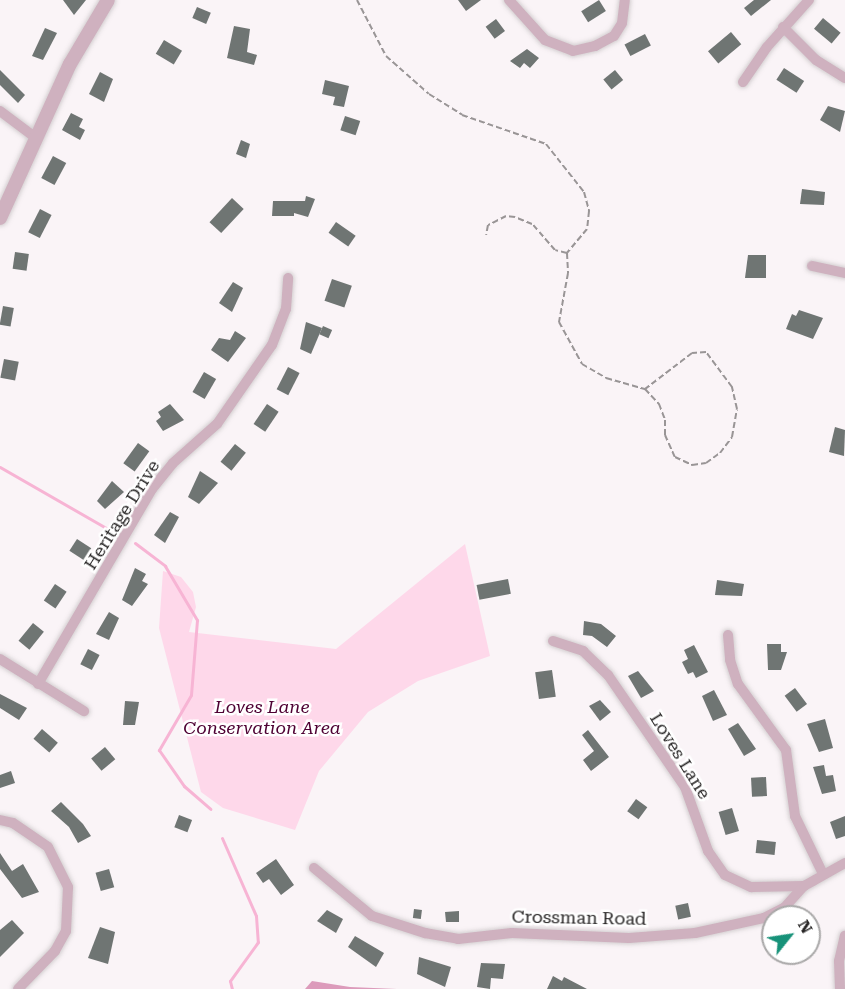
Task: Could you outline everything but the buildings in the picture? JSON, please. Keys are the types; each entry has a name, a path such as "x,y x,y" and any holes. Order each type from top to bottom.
{"street":[{"path":"0,218 70,64 108,0"},
{"path":"509,0 545,40 573,51 596,46 614,36 622,23 625,0"},
{"path":"743,82 783,27 809,0"},
{"path":"783,27 816,60 845,78"},
{"path":"0,111 36,138"},
{"path":"0,127 12,119"},
{"path":"812,266 845,273"},
{"name":"Heritage Drive","path":"38,684 156,484 173,463 217,424 272,345 286,309 288,279"},
{"path":"728,635 731,665 738,684 786,750 795,816 823,874"},
{"name":"Loves Lane","path":"553,641 583,651 608,675 690,796 708,851 725,875 751,887 804,886"},
{"path":"0,658 84,711"},
{"path":"0,820 13,823 48,848 68,887 70,910 63,937 49,958 18,989"},
{"name":"Crossman Road","path":"314,868 377,919 458,939 512,933 629,938 695,933 774,914 790,904 804,886 845,863"},
{"path":"840,989 839,961 845,936"}],"path":[{"path":"357,0 386,56 429,94 462,115 536,138 563,161 584,192 589,211 582,238 567,252 568,273 559,314 563,331 588,370 645,389 659,404 665,420 665,435 675,457 692,465 706,463 732,437 737,409 732,387 706,352 692,353 645,389"},
{"path":"486,235 488,225 506,216 515,217 532,224 555,250 567,252"}],"green space":[{"name":"Loves Lane Conservation Area","path":"465,544 490,656 418,681 368,712 319,771 295,830 223,808 201,792 159,628 163,571 181,577 193,592 196,607 189,632 336,649"}],"shaded area":[{"path":"312,981 350,987 397,989 305,989"}],"waterway":[{"path":"0,467 113,532"},
{"path":"135,543 165,566 197,620 191,695 159,750 184,786 210,809"},
{"path":"222,838 256,916 258,942 230,981 232,989"}]}
